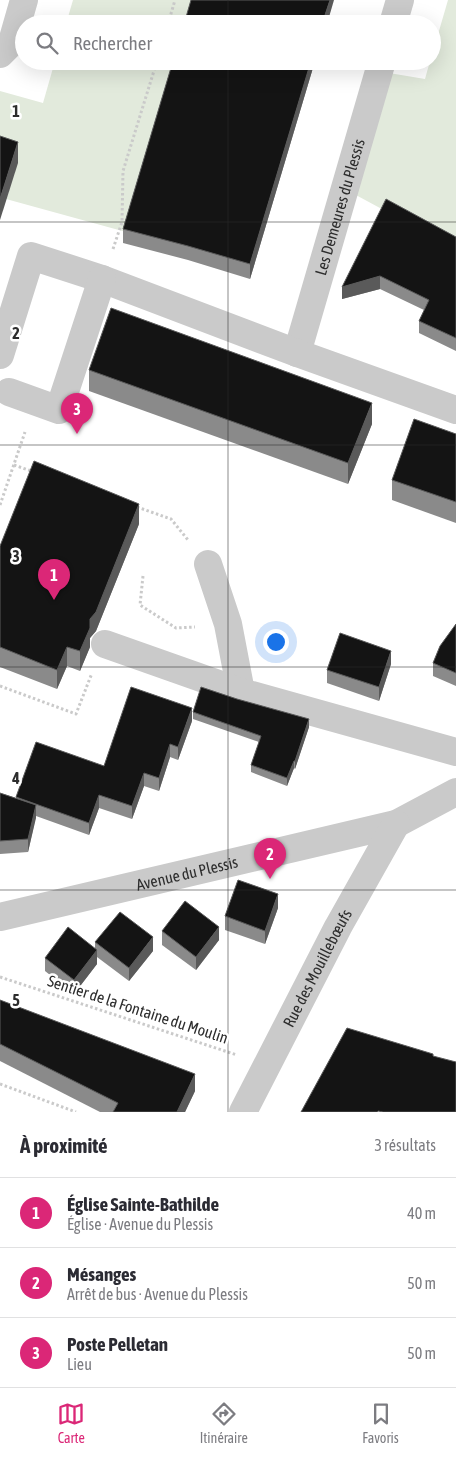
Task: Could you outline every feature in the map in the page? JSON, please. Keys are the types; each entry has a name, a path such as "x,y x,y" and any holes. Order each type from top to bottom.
{"street":[{"path":"20,15 24,0"},
{"path":"396,15 400,0"},
{"path":"0,54 12,42 15,32"},
{"name":"Les Demeures du Plessis","path":"297,353 379,70"},
{"path":"0,355 30,256 102,278 297,353 456,410"},
{"path":"9,392 59,410 102,278"},
{"path":"208,564 228,624 241,692"},
{"path":"105,644 241,692 456,752"},
{"name":"Avenue du Plessis","path":"0,917 396,824 456,792"},
{"name":"Rue des Mouillebœufs","path":"243,1112 338,927 396,824"}],"path":[{"path":"171,15 175,0"},
{"path":"102,278 122,222 123,171 154,70"},
{"path":"0,505 36,401"},
{"path":"14,465 42,474"},
{"path":"134,506 171,518 208,564"},
{"path":"143,576 140,605 176,628 228,624"},
{"path":"0,686 76,714 105,644"},
{"name":"Sentier de la Fontaine du Moulin","path":"0,977 268,1065"},
{"path":"0,1084 76,1112"}],"shaded area":[{"path":"73,0 195,0 191,15 69,15"},
{"path":"448,0 456,0 456,249 354,194 389,73 425,79 428,70 441,70 441,24"},
{"path":"52,70 174,70 126,232 6,199 0,157 0,91 43,103"}],"building":[{"path":"191,0 330,0 325,15 187,15"},
{"path":"170,70 308,70 250,264 123,229"},
{"path":"0,136 18,142 0,199"},
{"path":"386,199 456,237 456,338 419,321 429,300 380,276 342,287"},
{"path":"111,308 372,403 348,463 89,370"},
{"path":"414,419 456,434 456,502 392,480"},
{"path":"34,461 139,504 96,612 90,619 90,628 80,651 67,647 57,670 0,647 0,546"},
{"path":"456,624 456,673 433,663 440,646"},
{"path":"340,633 391,651 379,687 327,670"},
{"path":"131,687 192,708 178,747 170,744 159,778 144,773 132,806 99,795 89,823 16,797 36,742 104,766"},
{"path":"201,687 309,719 295,761 287,778 251,765 261,736 193,712"},
{"path":"0,793 36,805 28,839 0,841"},
{"path":"238,880 278,894 265,931 225,916"},
{"path":"185,901 219,927 196,957 162,931"},
{"path":"120,912 153,937 129,968 95,942"},
{"path":"68,927 97,950 74,980 45,958"},
{"path":"0,1000 195,1074 177,1112 113,1112 118,1103 0,1044"},
{"path":"347,1028 456,1062 456,1112 301,1112"}],"place":[{"name":"Poste Pelletan","path":"77,434"},
{"name":"Église Sainte-Bathilde","path":"54,600"},
{"name":"Mésanges","path":"270,879"}]}
